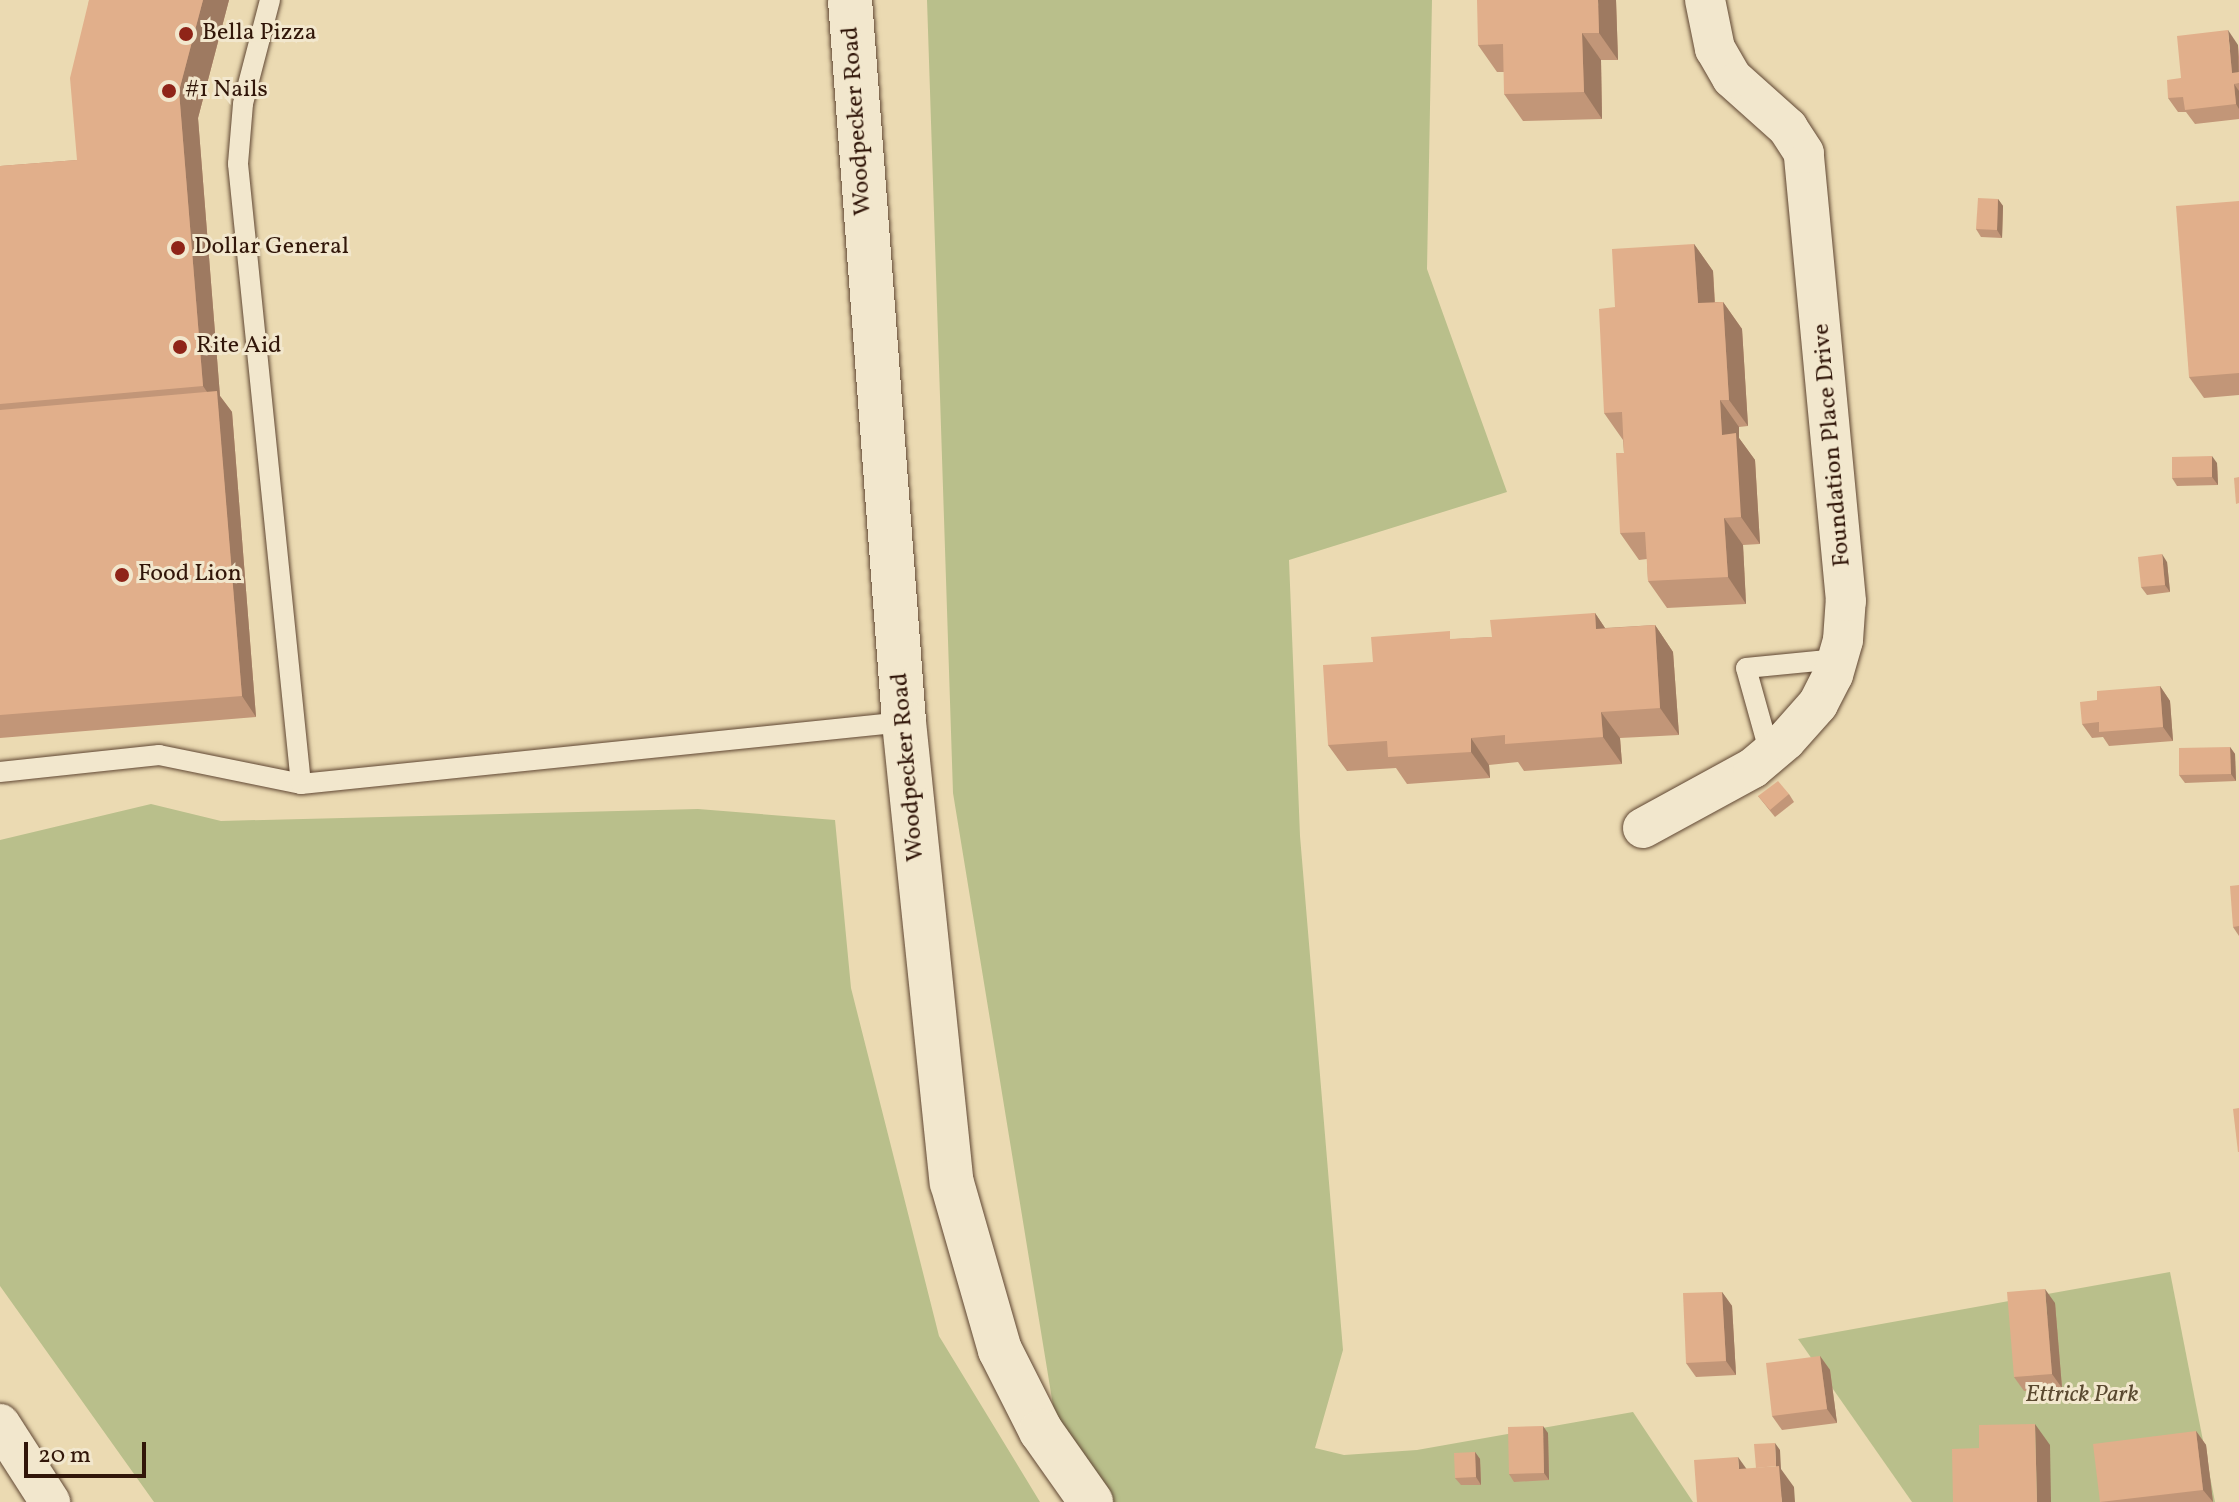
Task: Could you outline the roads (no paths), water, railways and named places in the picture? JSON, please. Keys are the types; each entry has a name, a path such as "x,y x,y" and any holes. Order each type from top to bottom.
{"main road":[{"name":"Woodpecker Road","path":"850,0 904,722 952,1183 1000,1350 1041,1431 1091,1502"}],"street":[{"name":"Foundation Place Drive","path":"1643,828 1770,754 1818,704 1838,659 1846,601 1804,153 1788,128 1732,78 1715,49 1705,0"},
{"path":"0,1424 50,1502"}],"lane":[{"path":"270,0 243,104 238,164 301,784"},
{"path":"1770,754 1746,668 1838,659"},
{"path":"0,772 159,755 301,784 904,722"}],"place":[{"name":"Bella Pizza","path":"186,34"},
{"name":"#1 Nails","path":"169,91"},
{"name":"Dollar General","path":"178,248"},
{"name":"Rite Aid","path":"180,347"},
{"name":"Food Lion","path":"122,575"}],"park label":[{"name":"Ettrick Park","path":"2082,1396"}]}
